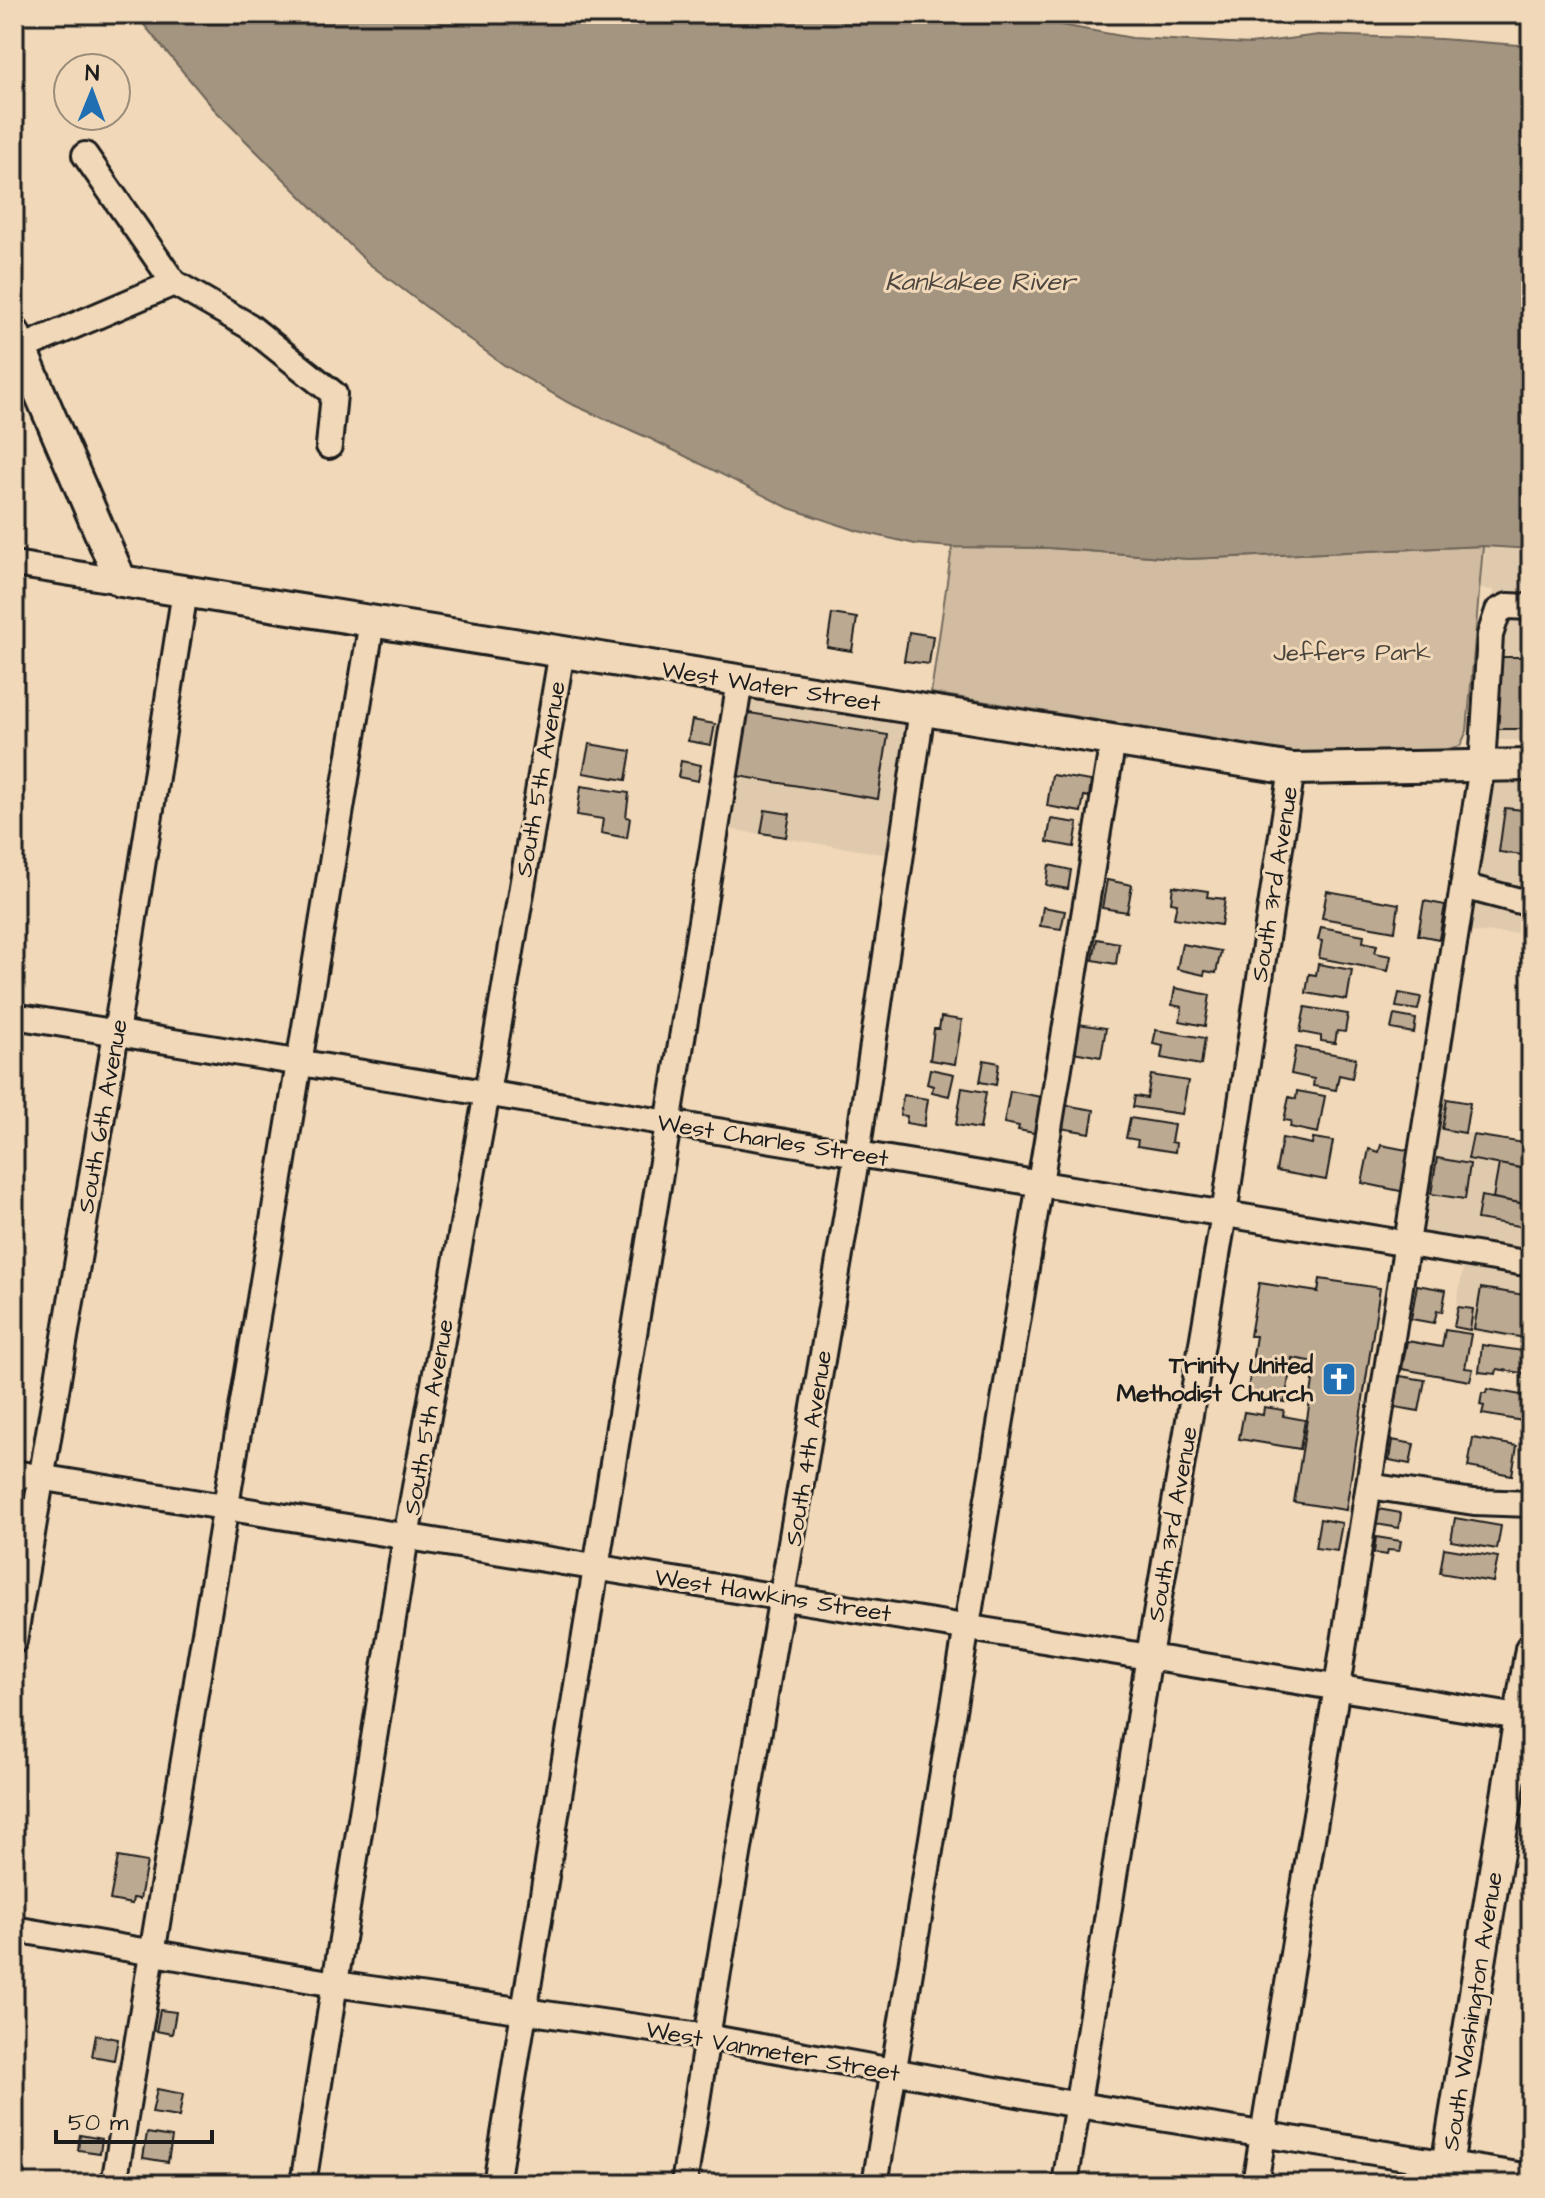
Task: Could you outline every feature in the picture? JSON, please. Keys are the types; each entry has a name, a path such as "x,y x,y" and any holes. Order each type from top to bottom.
{"main road":[{"path":"18,340 121,581"},
{"name":"West Water Street","path":"121,581 1292,769 1531,765"},
{"name":"South Washington Avenue","path":"1446,2174 1526,1718 1531,1649"}],"street":[{"path":"85,155 174,283 249,326 334,394 329,446"},
{"path":"18,340 174,283"},
{"name":"West Water Street","path":"14,564 121,581"},
{"name":"South 6th Avenue","path":"14,1641 116,1033 185,591"},
{"path":"1255,2184 1408,1244 1482,766 1490,635 1498,611 1508,606 1531,607"},
{"path":"114,2184 372,621"},
{"name":"South 5th Avenue","path":"303,2184 406,1537 487,1093 562,651"},
{"path":"496,2184 740,681"},
{"name":"South 4th Avenue","path":"684,2184 857,1154 922,710"},
{"path":"875,2184 1113,740"},
{"name":"South 3rd Avenue","path":"1065,2184 1149,1656 1224,1214 1292,769"},
{"path":"1463,886 1531,904"},
{"name":"West Charles Street","path":"14,1016 1531,1264"},
{"name":"West Hawkins Street","path":"14,1473 1526,1718"},
{"path":"1369,1486 1474,1502 1531,1504"},
{"name":"West Vanmeter Street","path":"14,1929 335,1984 707,2037 1078,2105 1263,2135 1446,2174 1531,2177"}],"shaded area":[{"path":"1483,546 1531,549 1531,740 1494,740 1484,728 1494,590 1479,589"},
{"path":"728,692 905,723 908,729 890,855 708,826"},
{"path":"1492,776 1531,777 1531,933 1464,932"},
{"path":"1418,1125 1531,1143 1531,1252 1402,1231"},
{"path":"1463,1267 1531,1277 1531,1341 1453,1328"}],"green space":[{"name":"Jeffers Park","path":"1483,546 1467,731 1460,746 1443,750 1306,754 931,693 952,547 1049,548 1188,559"}],"water":[{"name":"Kankakee River","path":"135,14 1025,14 1045,22 1132,38 1250,44 1318,35 1531,46 1531,549 1483,546 1188,559 1049,548 952,547 915,544 858,531 789,508 651,439 569,403 504,365 442,319 368,263 214,109"}],"building":[{"path":"832,614 857,618 852,651 827,647"},
{"path":"909,632 933,636 929,664 904,661"},
{"path":"1496,657 1531,657 1531,729 1495,729"},
{"path":"743,712 888,735 878,799 732,775"},
{"path":"692,720 715,724 711,745 688,741"},
{"path":"589,744 631,751 626,780 583,773"},
{"path":"681,761 701,765 698,781 678,777"},
{"path":"1052,775 1091,781 1089,797 1084,796 1081,812 1047,806"},
{"path":"581,786 629,793 627,838 601,833 603,819 577,815"},
{"path":"1505,808 1531,811 1531,856 1499,852"},
{"path":"765,810 790,814 786,837 761,833"},
{"path":"1051,819 1078,823 1074,847 1047,842"},
{"path":"1049,865 1071,870 1068,889 1046,885"},
{"path":"1107,880 1132,885 1127,912 1102,908"},
{"path":"1173,886 1208,891 1207,897 1225,899 1221,925 1174,918 1177,903 1171,902"},
{"path":"1327,891 1399,904 1395,931 1322,918"},
{"path":"1424,901 1445,905 1439,939 1418,935"},
{"path":"1043,907 1065,911 1061,929 1040,926"},
{"path":"1321,927 1364,935 1363,942 1377,945 1375,953 1391,956 1388,971 1319,958"},
{"path":"1097,939 1119,943 1116,964 1093,960"},
{"path":"1182,944 1221,951 1216,973 1205,971 1204,975 1177,969"},
{"path":"1318,964 1352,970 1347,1000 1306,993 1309,974 1316,975"},
{"path":"1175,988 1210,995 1205,1026 1180,1021 1182,1007 1172,1005"},
{"path":"1399,993 1421,997 1418,1010 1396,1007"},
{"path":"1305,1007 1348,1014 1345,1032 1337,1031 1335,1043 1321,1041 1321,1036 1300,1032"},
{"path":"1394,1015 1416,1019 1414,1033 1391,1029"},
{"path":"941,1017 962,1020 955,1064 930,1060 934,1029 939,1029"},
{"path":"1078,1024 1106,1028 1101,1057 1073,1052"},
{"path":"1156,1030 1205,1038 1201,1065 1161,1058 1163,1046 1153,1044"},
{"path":"1296,1047 1356,1058 1352,1078 1339,1075 1336,1090 1313,1086 1314,1079 1291,1074"},
{"path":"984,1060 999,1063 996,1085 980,1082"},
{"path":"930,1069 954,1074 949,1096 932,1092 933,1086 927,1084"},
{"path":"1151,1075 1188,1081 1182,1114 1133,1107 1135,1096 1147,1098"},
{"path":"962,1088 986,1092 980,1129 956,1125"},
{"path":"1010,1091 1041,1097 1034,1133 1004,1123"},
{"path":"1297,1091 1325,1096 1318,1133 1290,1127 1291,1121 1284,1120 1289,1097 1296,1099"},
{"path":"903,1095 928,1099 924,1126 906,1123 907,1116 900,1115"},
{"path":"1447,1099 1470,1103 1465,1133 1442,1129"},
{"path":"1064,1105 1094,1110 1090,1133 1060,1128"},
{"path":"1130,1118 1174,1125 1171,1142 1176,1143 1175,1152 1137,1146 1138,1140 1126,1138"},
{"path":"1473,1135 1531,1144 1531,1170 1468,1159"},
{"path":"1282,1138 1312,1144 1313,1138 1333,1141 1326,1180 1276,1171"},
{"path":"1381,1145 1412,1151 1405,1192 1362,1183 1369,1149 1379,1152"},
{"path":"1437,1158 1470,1164 1465,1199 1431,1194"},
{"path":"1499,1164 1531,1170 1531,1205 1493,1198"},
{"path":"1481,1196 1531,1205 1531,1228 1477,1219"},
{"name":"Trinity United Methodist Church","path":"1320,1279 1380,1288 1346,1510 1294,1502 1316,1362 1292,1358 1285,1402 1247,1396 1256,1336 1250,1336 1259,1283 1318,1292"},
{"path":"1417,1285 1446,1290 1442,1312 1437,1311 1434,1323 1411,1319"},
{"path":"1481,1288 1531,1296 1531,1339 1474,1329"},
{"path":"1458,1307 1473,1309 1470,1330 1454,1327"},
{"path":"1445,1330 1471,1334 1465,1368 1473,1369 1470,1381 1402,1369 1407,1341 1442,1347"},
{"path":"1482,1345 1530,1352 1527,1374 1497,1369 1496,1374 1479,1372"},
{"path":"1400,1376 1425,1380 1419,1411 1395,1407"},
{"path":"1487,1389 1527,1396 1523,1421 1482,1414 1482,1393 1486,1393"},
{"path":"1264,1407 1284,1410 1283,1416 1305,1420 1300,1449 1239,1439 1244,1412 1263,1415"},
{"path":"1473,1438 1517,1446 1512,1475 1468,1467"},
{"path":"1392,1440 1414,1444 1410,1464 1389,1460"},
{"path":"1378,1509 1401,1513 1399,1528 1376,1524"},
{"path":"1455,1518 1501,1526 1497,1549 1451,1541"},
{"path":"1320,1519 1342,1523 1337,1551 1315,1548"},
{"path":"1376,1537 1401,1541 1399,1551 1388,1550 1387,1555 1374,1553"},
{"path":"1444,1548 1498,1557 1493,1582 1440,1573"},
{"path":"118,1857 147,1862 140,1899 133,1898 132,1904 110,1900"},
{"path":"160,2010 176,2012 172,2034 156,2031"},
{"path":"96,2035 118,2039 114,2060 92,2056"},
{"path":"157,2089 183,2094 179,2117 152,2113"},
{"path":"147,2133 172,2137 168,2162 143,2158"},
{"path":"80,2135 102,2139 100,2153 78,2150"}],"place":[{"name":"Trinity United Methodist Church","path":"1339,1379"}]}
